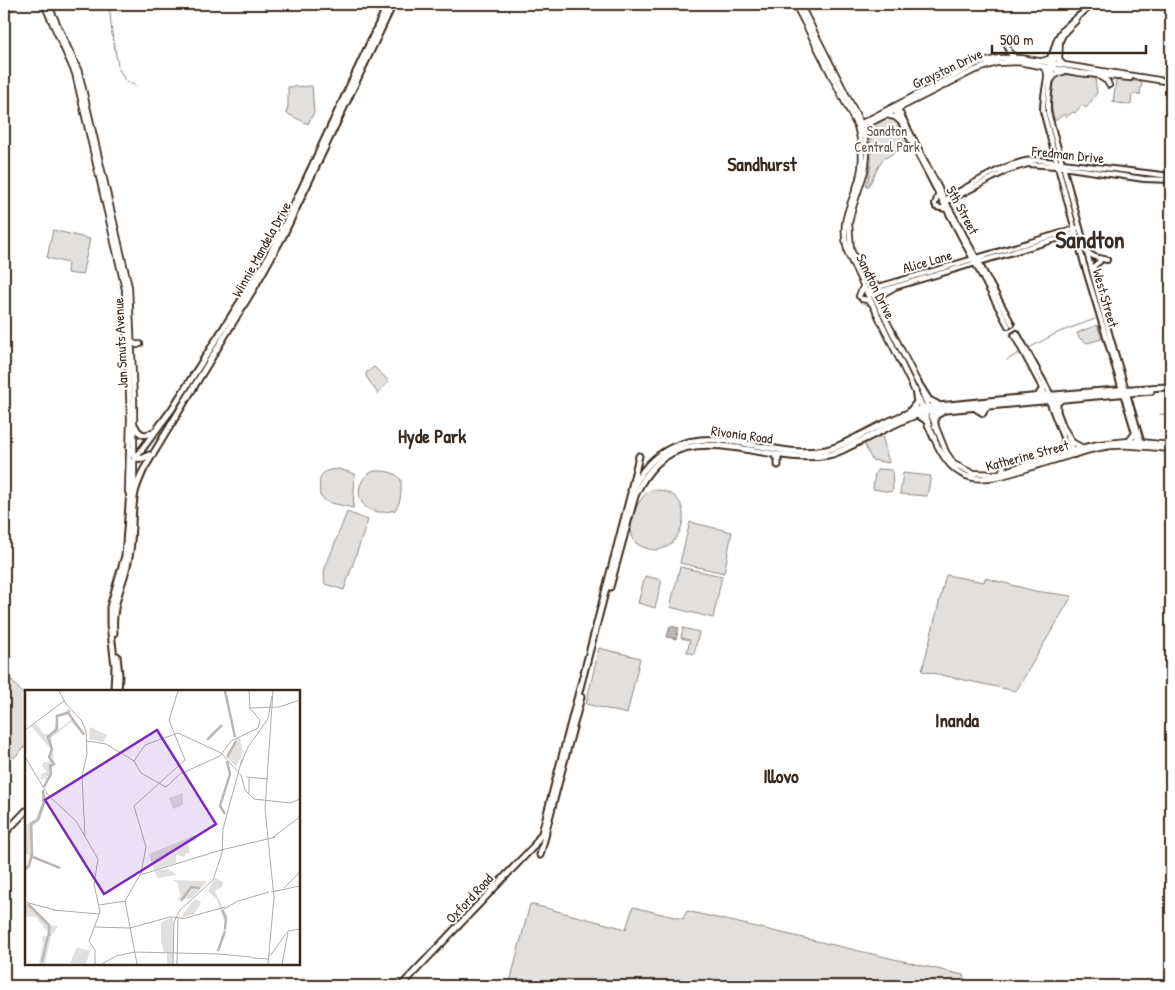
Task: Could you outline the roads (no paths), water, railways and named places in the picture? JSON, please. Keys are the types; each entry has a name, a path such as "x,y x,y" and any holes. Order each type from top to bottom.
{"main road":[{"name":"Winnie Mandela Drive","path":"135,458 172,409 265,263 388,4"},
{"name":"Winnie Mandela Drive","path":"134,496 152,454 279,244 393,4"},
{"name":"Sandton Drive","path":"795,4 865,139 867,156 865,171 852,210 849,230 851,250 870,293 917,381 927,409"},
{"name":"Sandton Drive","path":"800,4 850,102 859,127 862,150 861,168 856,187 846,211 844,235 848,254 861,281 870,293"},
{"name":"Jan Smuts Avenue","path":"46,5 79,72 128,285 135,426 134,496 129,560 116,601 114,614 119,668 116,690"},
{"name":"Jan Smuts Avenue","path":"46,5 75,72 127,301 130,420 126,549 110,607 116,690"},
{"path":"1060,41 1059,60 1066,66"},
{"path":"1007,45 1009,52 1014,57"},
{"path":"1053,54 1049,59 1040,64 1047,72 1049,81 1059,72 1080,73"},
{"name":"Grayston Drive","path":"859,127 886,115 895,108 976,64 993,59 1014,57 1040,64"},
{"name":"Grayston Drive","path":"859,127 871,118 987,65 1014,62 1040,64 1080,73 1171,83"},
{"name":"Grayston Drive","path":"1052,66 1066,66 1171,83"},
{"path":"1098,75 1107,81 1109,85"},
{"path":"850,102 859,116 864,119 871,118"},
{"path":"886,115 894,116 901,122"},
{"path":"865,139 868,128 878,119"},
{"path":"280,217 288,218"},
{"path":"859,267 870,282 880,287"},
{"path":"861,281 863,289 861,298 868,300 879,310"},
{"path":"879,310 880,298 883,293 893,288"},
{"name":"Sandton Drive","path":"879,310 915,390 927,409"},
{"path":"132,342 137,345 140,344"},
{"path":"917,381 930,402 949,407"},
{"path":"1038,396 1043,388"},
{"name":"Rivonia Road","path":"949,407 979,408 984,412 985,408 989,406 1014,404 1084,392 1171,389"},
{"path":"898,417 915,406 918,400 915,390"},
{"name":"Rivonia Road","path":"547,821 631,493 649,464 666,451 688,442 717,439 784,451 813,452 841,446 898,417 927,409 1038,396 1066,399 1105,396 1124,391"},
{"path":"1084,392 1086,395 1101,394 1105,396"},
{"path":"1057,411 1058,402 1066,399"},
{"path":"1003,400 1014,404"},
{"path":"935,426 936,415 949,407"},
{"name":"Rivonia Road","path":"547,821 634,496 652,468 677,451 696,446 724,445 793,457 810,458 836,453 927,409"},
{"name":"Katherine Street","path":"927,409 946,452 954,464 976,474 989,475 1071,453 1140,443"},
{"name":"Katherine Street","path":"927,409 934,438 943,457 952,467 966,476 977,479 1000,477 1082,448 1129,441 1171,447"},
{"path":"916,415 924,418 934,438"},
{"path":"135,426 138,432 143,435 148,435 156,430"},
{"path":"1065,430 1072,442 1082,448"},
{"path":"1129,441 1135,433"},
{"path":"129,448 135,458"},
{"path":"770,453 777,457 779,464 786,458 793,457"},
{"path":"135,458 142,459 152,454"},
{"path":"631,493 639,456"},
{"path":"128,511 132,466 135,458"},
{"path":"1001,472 1006,465 1006,460 1017,467"},
{"path":"627,508 640,484"},
{"path":"126,549 131,528"},
{"path":"131,536 137,540"},
{"path":"4,834 25,812"},
{"name":"Oxford Road","path":"402,986 533,851 546,833 547,821"},
{"name":"Oxford Road","path":"402,986 533,846 542,833 547,821"},
{"path":"540,855 546,833"}],"street":[{"path":"1052,66 1060,41 1067,30 1095,4"},
{"path":"1052,66 1053,54 1061,32 1095,4"},
{"name":"West Street","path":"1052,66 1043,111 1054,152 1068,183 1078,230 1086,248 1135,433 1140,443"},
{"name":"West Street","path":"1049,81 1048,110 1058,147 1063,180 1140,443"},
{"name":"5th Street","path":"895,108 938,195 944,202"},
{"name":"5th Street","path":"895,108 968,251 976,261 988,279 1010,325 976,261 948,210"},
{"path":"1058,147 1063,158 1076,167 1069,174 1068,183"},
{"path":"1042,161 1051,157 1054,152"},
{"name":"Fredman Drive","path":"944,202 1016,163 1027,160 1076,167 1171,176"},
{"name":"Fredman Drive","path":"944,202 956,198 1014,168 1028,164 1060,165"},
{"path":"1049,165 1056,170 1063,180"},
{"name":"Fredman Drive","path":"1076,167 1144,179 1171,180"},
{"path":"938,195 935,205 948,210 951,202 956,198"},
{"name":"Alice Lane","path":"870,293 880,287 960,264 991,258 1078,230"},
{"name":"Alice Lane","path":"870,293 893,288 1043,241"},
{"path":"1086,248 1092,256 1108,260"},
{"path":"960,264 966,258 968,251"},
{"path":"988,279 983,264 991,258"},
{"path":"1093,275 1094,266 1100,262"},
{"path":"1016,334 1057,411 1065,430 1071,453 1050,398 1043,388 1016,334"}],"waterway":[{"path":"109,4 118,66"},
{"path":"119,69 125,80 136,86"},
{"path":"1027,349 1057,333 1095,319"},
{"path":"1007,360 1021,352"},
{"path":"1160,414 1171,415"},
{"path":"4,713 6,731 11,743"}],"tunnel":[{"path":"1012,324 1017,333"},
{"path":"1008,326 1014,335"}],"district":[{"name":"Sandhurst","path":"762,164"},
{"name":"Sandton","path":"1090,239"},
{"name":"Hyde Park","path":"432,436"},
{"name":"Inanda","path":"957,720"},
{"name":"Illovo","path":"781,776"}],"park label":[{"name":"Sandton Central Park","path":"887,138"}]}
